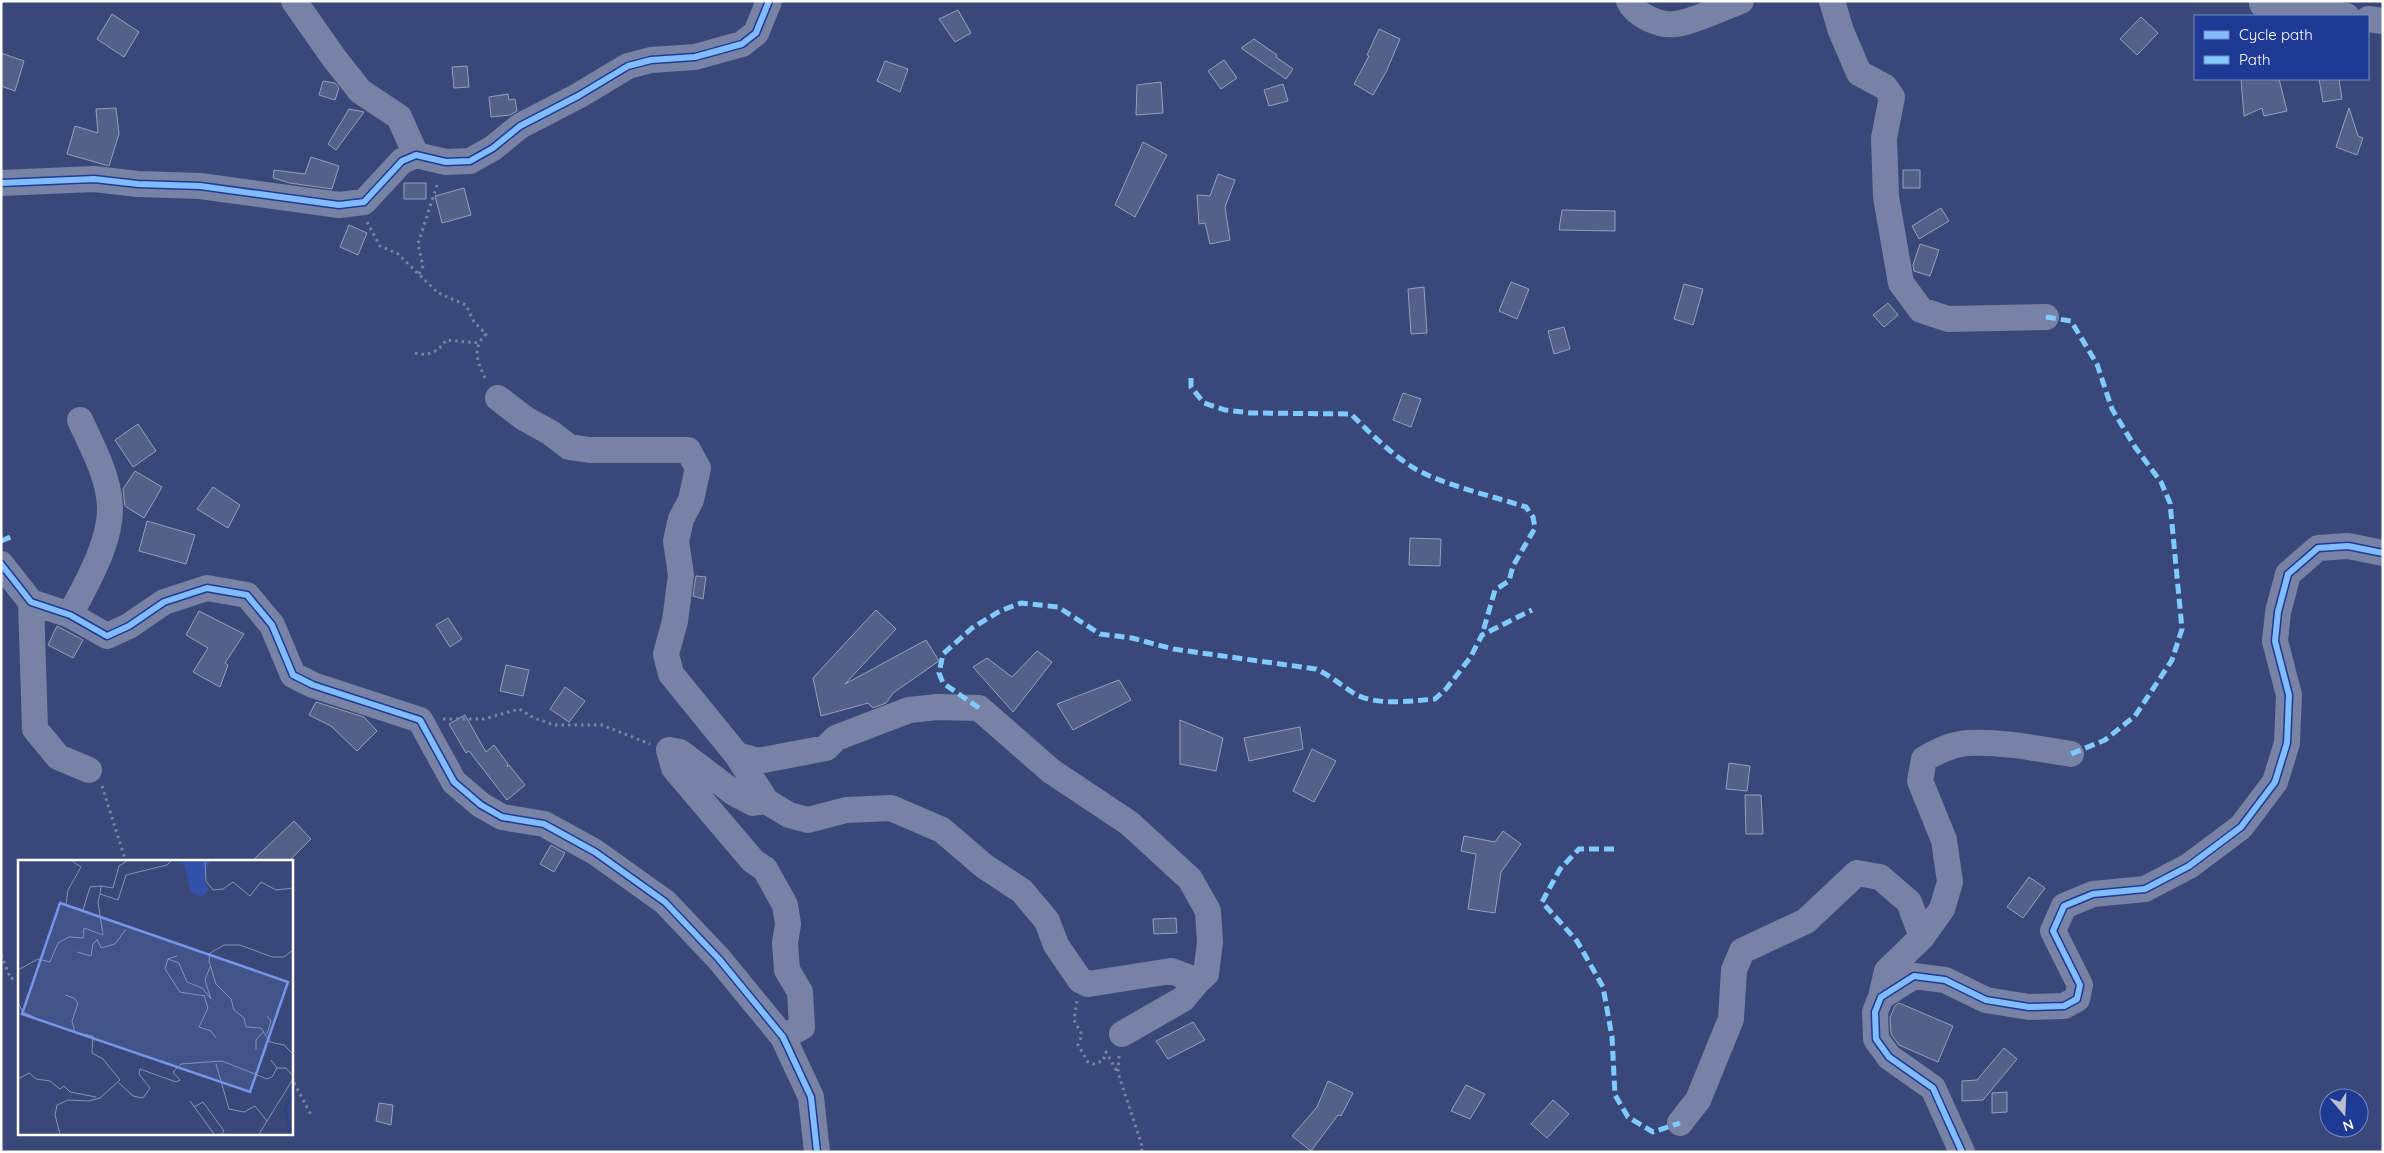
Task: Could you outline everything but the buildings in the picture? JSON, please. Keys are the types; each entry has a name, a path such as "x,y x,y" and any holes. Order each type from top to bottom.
{"street":[{"path":"294,1 360,91 399,118 416,155"},
{"path":"1,183 94,178 138,184 200,186 340,205 364,202 402,161 416,155 446,162 470,161 493,148 520,126 578,96 628,66 651,60 695,58 742,44 756,33 769,1"},
{"path":"1629,1 1632,9 1655,22 1674,24 1741,1"},
{"path":"1832,1 1841,31 1858,73 1885,87 1892,97 1884,138 1886,197 1901,283 1922,310 1948,319 2046,317"},
{"path":"2262,4 2340,15"},
{"path":"2369,19 2383,21"},
{"path":"498,398 524,418 552,433 569,447 589,450 688,450 698,468 692,500 681,519 676,541 681,575 675,621 666,654 671,674 737,755 766,801 789,815 808,820 846,810 891,808 942,830 984,866 1022,891 1047,921 1056,945 1080,980 1088,984 1171,971 1198,981"},
{"path":"70,615 104,545 110,508 105,480 80,420"},
{"path":"1881,997 1914,976 1945,980 1986,1000 2029,1007 2064,1006 2077,999 2080,985 2053,931 2064,906 2093,894 2145,889 2189,866 2242,826 2275,782 2287,743 2289,695 2275,641 2278,612 2288,574 2318,548 2348,546 2383,553"},
{"path":"1,564 31,602 70,615 107,636 130,626 164,602 207,588 247,595 272,625 292,675 313,685 420,720 454,782 481,805 502,817 544,824 595,852 665,902 719,959 782,1036 810,1097 817,1152"},
{"path":"31,602 35,729 58,757 89,770"},
{"path":"737,755 758,761 826,748 836,738 909,710 979,708 1051,771 1129,823 1190,879 1208,911 1210,942 1206,974 1183,999 1122,1034"},
{"path":"1962,1152 1933,1088 1889,1057 1876,1039 1875,1012 1887,972 1922,937 1942,909 1950,882 1944,840 1920,781 1924,759 1942,749 1967,743 2025,747 2072,754"},
{"path":"766,801 753,803 734,794 680,752 669,750 674,768 753,861 765,869 785,905 788,924 785,943 787,970 800,992 802,1027 782,1036"},
{"path":"1680,1123 1698,1100 1731,1019 1734,970 1742,951 1806,921 1857,873 1880,877 1909,902 1922,937"}],"path":[{"path":"419,274 423,266 418,244 430,202 446,162"},
{"path":"364,202 368,224 380,246 398,254 438,293 466,305 474,322 486,334 478,343 479,367 490,388 498,398"},
{"path":"415,353 421,355 437,351 446,340 478,343"},
{"path":"420,720 484,719 519,709 534,718 554,725 602,725 634,739 669,750"},
{"path":"89,770 102,786 125,860"},
{"path":"1,955 11,979 18,976"},
{"path":"1080,980 1075,993 1077,1004 1074,1020 1082,1035 1078,1045 1088,1062 1093,1064 1103,1061 1106,1052 1118,1073 1143,1149 1140,1152"},
{"path":"1118,1073 1122,1034"},
{"path":"292,1079 311,1115"}],"marked path":[{"path":"2046,317 2071,321 2097,364 2112,409 2135,447 2161,482 2170,503 2182,629 2172,660 2135,716 2105,740 2071,754"},
{"path":"1191,378 1191,387 1204,403 1225,410 1251,413 1351,414 1394,454 1421,472 1450,484 1526,507 1533,517 1535,528 1513,566 1509,581 1495,590 1482,635"},
{"path":"1,541 13,536"},
{"path":"979,708 943,683 939,673 943,654 972,628 1000,611 1021,603 1058,607 1100,634 1132,638 1173,649 1316,669 1363,698 1394,702 1435,699 1446,689 1470,658 1482,635 1532,610"},
{"path":"1614,849 1579,849 1560,869 1542,902 1577,941 1603,987 1612,1037 1615,1095 1628,1117 1653,1132 1680,1123"}],"cycle path":[{"path":"1,183 94,179 138,184 200,186 339,205 364,202 402,161 416,155 446,162 470,161 493,148 520,126 578,96 628,66 651,60 695,57 742,44 756,33 769,1"},
{"path":"1962,1152 1933,1088 1889,1057 1876,1039 1875,1012 1881,997 1914,976 1945,980 1986,1000 2029,1007 2064,1006 2077,999 2080,985 2053,931 2064,906 2093,894 2145,889 2189,866 2241,827 2275,782 2287,743 2289,695 2275,641 2278,612 2288,574 2318,548 2348,546 2383,553"},
{"path":"1,564 31,602 70,615 107,636 129,626 164,602 207,588 247,595 272,625 293,675 313,685 420,720 454,782 481,805 502,817 544,824 595,852 665,902 719,959 783,1037 811,1097 817,1152"}]}
